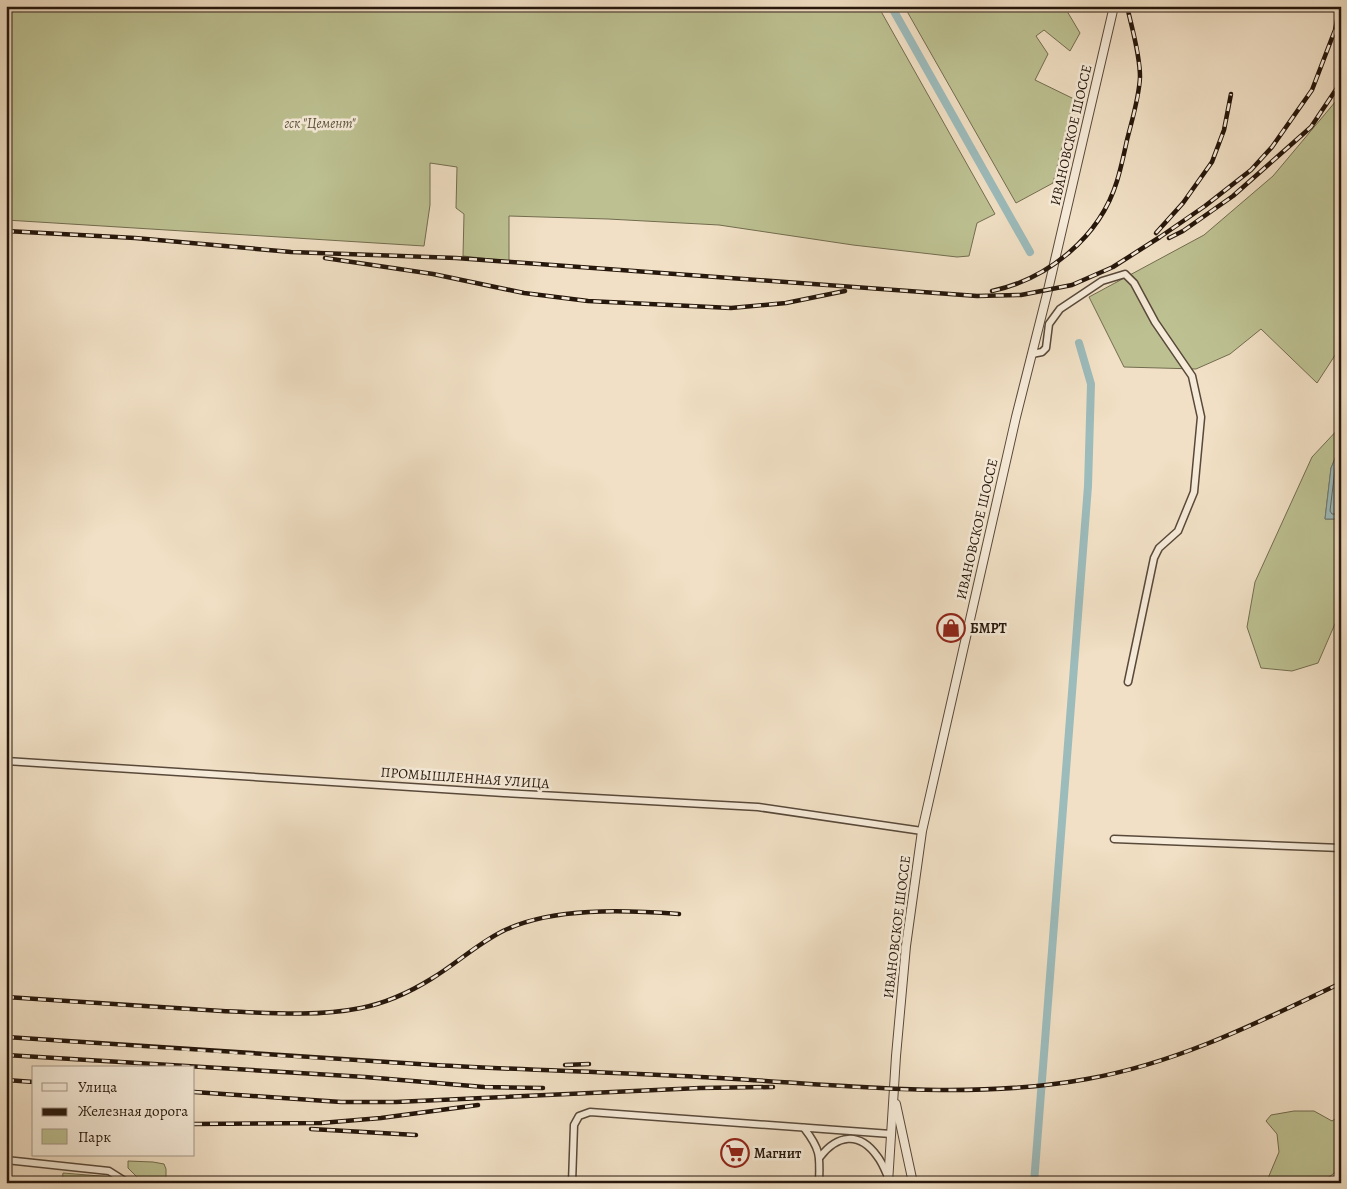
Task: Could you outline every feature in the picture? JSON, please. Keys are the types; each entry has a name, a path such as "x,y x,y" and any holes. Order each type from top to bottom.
{"highway":[{"path":"1337,1183 1341,1180"}],"street":[{"name":"ИВАНОВСКОЕ ШОССЕ","path":"888,1180 896,1056 906,946 922,831 1014,426 1114,6"},
{"path":"1032,354 1042,352 1046,348 1050,324 1060,309 1102,281 1125,274 1134,283 1155,322 1192,376 1201,417 1194,492 1178,531 1159,548 1154,558 1128,682"},
{"name":"ПРОМЫШЛЕННАЯ УЛИЦА","path":"6,761 504,793 758,807 922,831"},
{"path":"1114,838 1341,848"},
{"path":"894,1098 913,1183"},
{"path":"572,1183 574,1125 579,1116 590,1112 891,1134"},
{"path":"804,1128 816,1146 820,1157 819,1183"},
{"path":"820,1157 829,1146 842,1139 854,1139 868,1146 878,1156 888,1180"},
{"path":"6,1160 109,1171 128,1183"}],"green space":[{"name":"гск \"Цемент\"","path":"6,6 878,6 995,214 977,223 969,256 957,257 853,245 719,225 509,216 509,261 463,256 464,214 456,208 457,167 430,163 430,205 424,246 6,220"},
{"path":"904,6 1064,6 1080,33 1070,51 1044,30 1036,36 1048,54 1035,80 1074,99 1053,183 1016,203"},
{"path":"1341,95 1341,346 1317,383 1261,329 1230,354 1196,369 1124,367 1089,297 1204,235 1273,176"},
{"path":"1341,426 1341,444 1331,468 1325,519 1341,519 1341,610 1318,663 1292,671 1261,668 1247,627 1255,582 1312,457"},
{"path":"1294,1111 1314,1111 1332,1121 1341,1115 1341,1168 1321,1183 1266,1183 1279,1152 1277,1134 1266,1121 1271,1115"},
{"path":"128,1161 164,1164 166,1183 143,1183 128,1168"},
{"path":"63,1173 112,1177 119,1183 62,1183"}],"water":[{"path":"1341,444 1341,519 1325,519 1331,468"}],"waterway":[{"path":"891,6 1030,252"},
{"path":"1034,1183 1088,486 1091,384 1079,343"}],"railway":[{"path":"992,291 1033,277 1052,266 1085,237 1109,201 1120,171 1135,109 1140,77 1139,59 1127,6"},
{"path":"6,231 135,238 291,252 456,258 977,296 1021,295 1072,285 1113,267 1205,206 1251,170 1272,147 1312,90 1335,30 1340,6"},
{"path":"1169,238 1183,231 1233,196 1311,127 1341,82"},
{"path":"1156,233 1183,203 1212,162 1224,130 1231,94"},
{"path":"325,258 433,274 524,293 588,301 731,308 786,303 845,291"},
{"path":"6,997 257,1013 292,1014 344,1011 380,1003 406,993 440,973 493,936 522,923 566,914 589,912 613,911 679,914"},
{"path":"6,1037 434,1065 667,1075 894,1089 991,1089 1039,1086 1087,1079 1154,1063 1217,1040 1341,983"},
{"path":"6,1055 186,1066"},
{"path":"565,1065 589,1064"},
{"path":"195,1067 365,1077 484,1087 543,1088"},
{"path":"6,1080 32,1082"},
{"path":"195,1092 341,1102 396,1102 700,1088 773,1087"},
{"path":"195,1124 321,1123 381,1118 478,1105"},
{"path":"311,1129 416,1135"}],"place":[{"name":"БМРТ","path":"951,628"},
{"name":"Магнит","path":"735,1153"}]}
